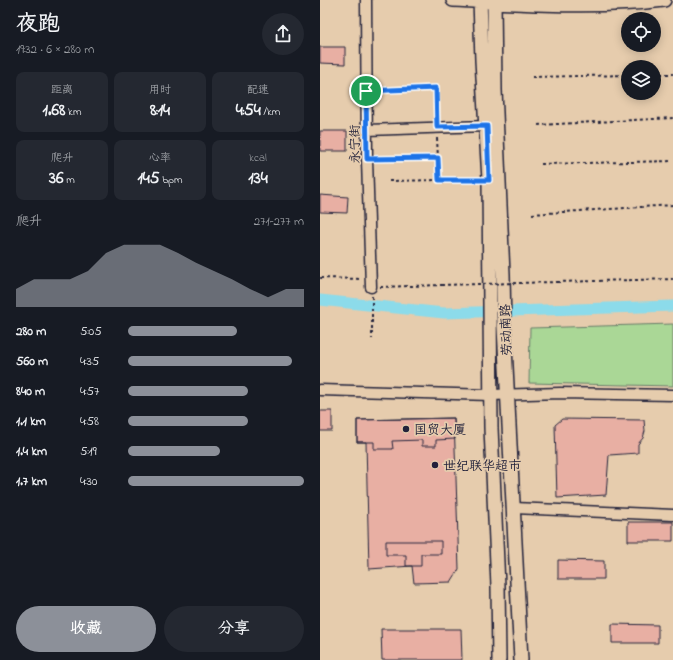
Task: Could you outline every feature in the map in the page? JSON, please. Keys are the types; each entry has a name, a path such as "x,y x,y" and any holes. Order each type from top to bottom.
{"main road":[{"path":"453,0 579,5 637,3 664,0"},
{"path":"480,1 489,180 497,274"},
{"path":"494,1 497,327"},
{"name":"劳动南路","path":"497,327 508,395 521,660"},
{"name":"劳动南路","path":"497,327 490,395 498,586 499,660"}],"street":[{"name":"永宁街","path":"366,0 367,159 371,287"},
{"path":"367,130 487,126"},
{"path":"320,390 490,395 560,393 673,395"},
{"path":"514,508 673,515"}],"path":[{"path":"661,74 673,74"},
{"path":"532,77 621,75"},
{"path":"366,91 436,88 439,180"},
{"path":"538,125 673,118"},
{"path":"367,159 438,158"},
{"path":"541,164 673,161"},
{"path":"389,181 489,180"},
{"path":"532,214 673,205"},
{"path":"441,285 673,279"},
{"path":"371,287 372,339"}],"green space":[{"path":"673,324 673,386 529,383 530,328"}],"building":[{"path":"320,47 345,47 345,64 320,63"},
{"path":"320,131 347,131 347,151 320,151"},
{"path":"320,195 348,197 347,213 320,212"},
{"path":"320,411 332,411 332,431 320,431"},
{"name":"国贸大厦","path":"454,418 455,439 436,440 436,446 422,446 422,440 392,441 393,449 374,449 374,442 357,442 357,420"},
{"path":"454,418 459,569 451,582 414,583 412,566 369,569 366,442 357,442 357,420"},
{"path":"562,419 644,420 645,431 643,438 638,444 638,453 609,455 606,495 557,498 555,425"},
{"path":"628,522 673,522 673,541 628,541"},
{"path":"386,541 441,541 441,554 421,554 421,566 406,566 406,555 386,555"},
{"path":"558,560 604,561 604,579 558,579"},
{"path":"612,624 658,625 658,643 612,643"},
{"path":"381,629 461,629 462,660 382,660"}],"waterway":[{"path":"320,300 444,313 673,306"}],"place":[{"name":"国贸大厦","path":"406,429"},
{"name":"世纪联华超市","path":"435,465"}],"route":[{"path":"436,88 437,127 487,126 489,180 439,180 438,158 367,159 366,91 436,88"}]}
